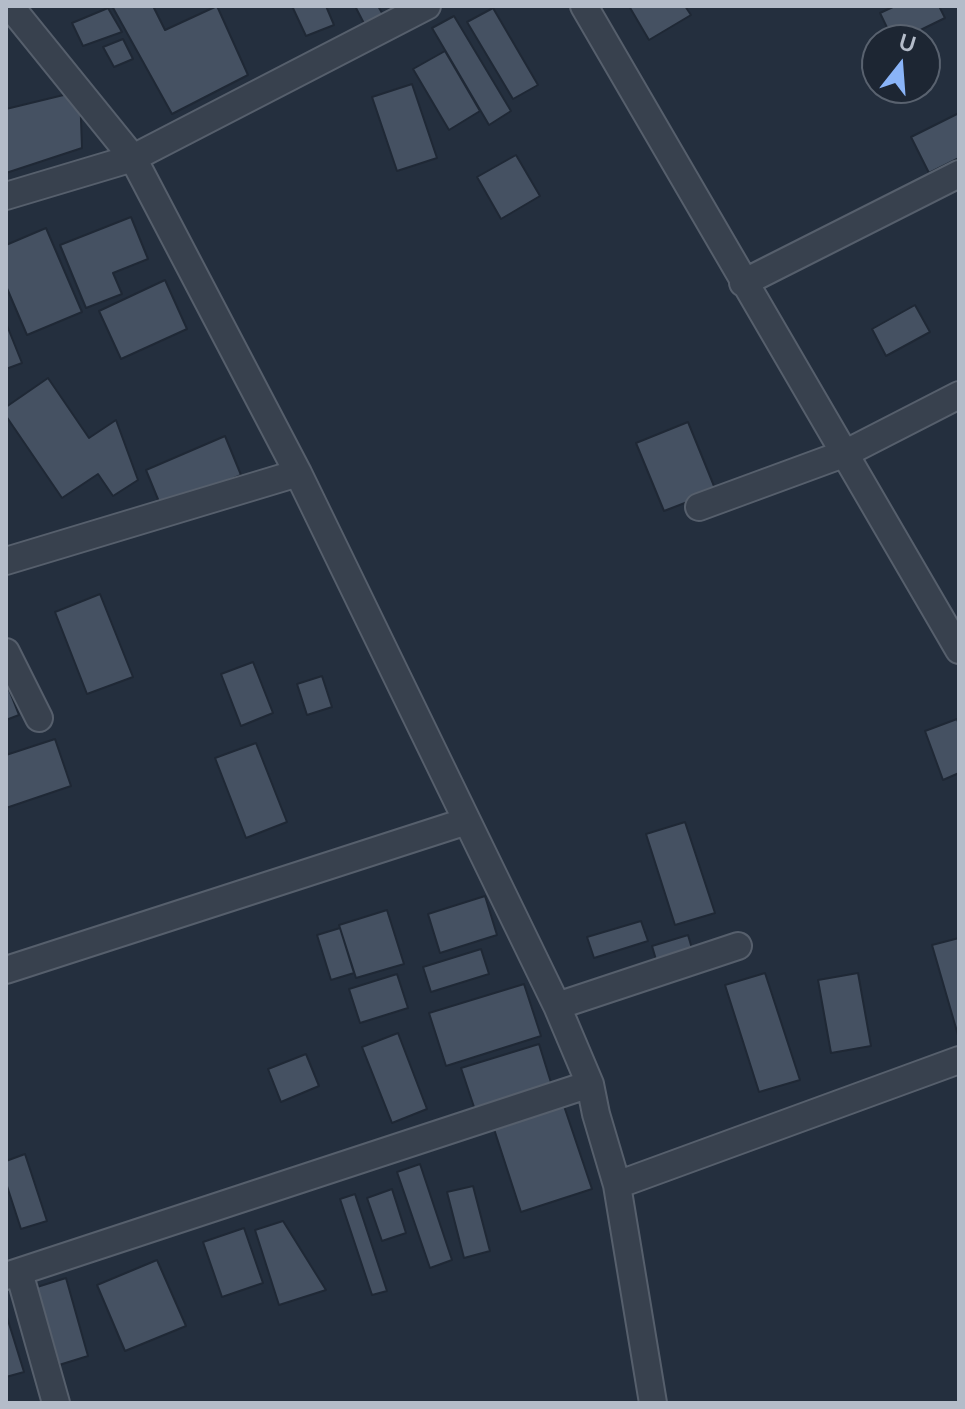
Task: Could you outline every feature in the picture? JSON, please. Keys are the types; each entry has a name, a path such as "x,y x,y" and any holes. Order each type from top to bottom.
{"street":[{"path":"6,196 133,158 427,6"},
{"path":"584,6 959,650"},
{"path":"10,10 133,158 298,473 557,1006 590,1084 617,1185 653,1403"},
{"path":"743,283 959,174"},
{"path":"699,507 846,453 959,395"},
{"path":"6,561 298,473"},
{"path":"6,652 39,718"},
{"path":"6,970 467,821"},
{"path":"557,1006 738,946"},
{"path":"617,1185 959,1060"},
{"path":"56,1403 12,1274 590,1084"}],"building":[{"path":"112,6 153,6 165,30 217,6 248,75 172,114"},
{"path":"292,6 326,6 334,25 306,36"},
{"path":"355,6 378,6 389,25 370,35"},
{"path":"629,6 685,6 691,15 649,40"},
{"path":"895,6 939,6 945,18 933,24 885,24 880,13"},
{"path":"108,8 122,32 83,46 72,23"},
{"path":"493,8 538,85 513,99 467,22"},
{"path":"454,16 511,111 489,125 432,28"},
{"path":"123,39 133,59 114,67 103,47"},
{"path":"445,51 480,111 449,130 413,69"},
{"path":"412,84 437,158 397,171 372,97"},
{"path":"80,91 82,148 6,173 6,109"},
{"path":"959,113 959,158 929,173 911,137"},
{"path":"516,155 540,196 501,219 477,177"},
{"path":"131,217 148,259 113,273 122,294 86,308 60,245"},
{"path":"46,228 82,312 27,335 6,286 6,245"},
{"path":"165,280 187,329 121,359 99,311"},
{"path":"915,305 930,332 886,356 872,329"},
{"path":"6,323 22,363 6,369"},
{"path":"48,378 89,438 116,420 138,480 113,496 98,474 62,498 6,416 6,407"},
{"path":"688,422 716,491 664,511 636,443"},
{"path":"225,436 241,475 162,509 146,470"},
{"path":"100,594 133,677 87,694 55,612"},
{"path":"253,662 273,713 241,726 221,674"},
{"path":"322,676 332,707 307,715 297,684"},
{"path":"6,682 19,715 6,720"},
{"path":"957,719 959,773 943,780 925,731"},
{"path":"55,739 71,786 6,808 6,755"},
{"path":"256,743 287,822 246,838 215,758"},
{"path":"685,822 715,913 675,925 646,834"},
{"path":"485,896 497,935 440,953 428,914"},
{"path":"387,910 404,964 356,978 339,925"},
{"path":"641,921 648,941 594,958 587,937"},
{"path":"340,928 354,973 331,980 317,935"},
{"path":"688,935 693,952 657,963 652,946"},
{"path":"959,938 959,1035 958,1035 932,945"},
{"path":"481,949 489,974 431,992 423,967"},
{"path":"765,973 800,1080 759,1092 725,985"},
{"path":"858,973 871,1046 831,1053 818,980"},
{"path":"397,974 408,1008 360,1023 349,989"},
{"path":"524,984 541,1036 446,1066 429,1013"},
{"path":"398,1033 427,1109 392,1123 362,1047"},
{"path":"539,1044 553,1089 476,1113 461,1068"},
{"path":"306,1054 319,1086 281,1102 268,1069"},
{"path":"564,1106 592,1189 521,1212 494,1129"},
{"path":"25,1154 47,1221 21,1229 6,1183 6,1161"},
{"path":"420,1164 452,1260 430,1268 397,1172"},
{"path":"473,1186 490,1251 464,1258 447,1192"},
{"path":"392,1189 406,1233 382,1241 367,1198"},
{"path":"355,1194 387,1291 372,1295 340,1199"},
{"path":"283,1221 326,1290 279,1305 255,1230"},
{"path":"244,1228 263,1283 222,1297 203,1242"},
{"path":"157,1260 186,1326 125,1351 97,1285"},
{"path":"66,1278 88,1356 59,1365 37,1287"},
{"path":"6,1314 24,1372 6,1377"}]}
